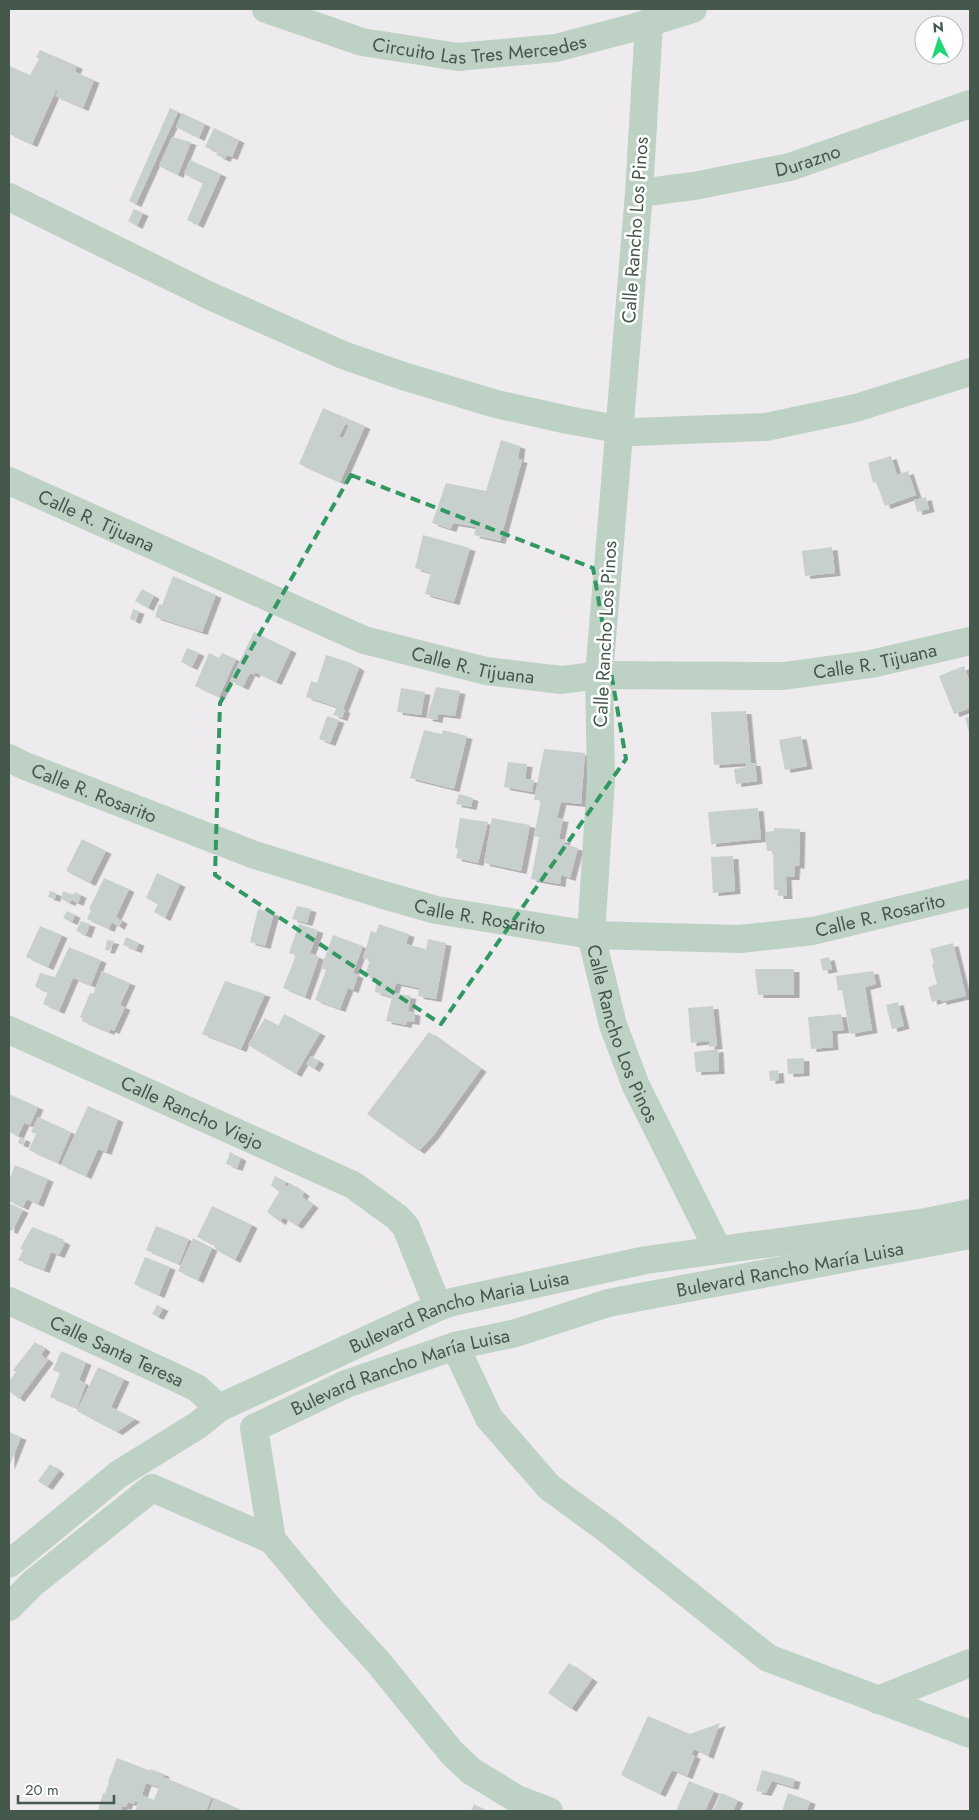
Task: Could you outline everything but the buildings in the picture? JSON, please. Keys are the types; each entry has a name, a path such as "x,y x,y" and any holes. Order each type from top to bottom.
{"street":[{"name":"Circuito Las Tres Mercedes","path":"266,9 362,42 458,57 556,48 693,9"},
{"name":"Calle Rancho Los Pinos","path":"649,23 639,193 599,675 601,780 591,935 613,1024 636,1086 718,1250"},
{"name":"Durazno","path":"639,193 694,186 790,167 970,104"},
{"path":"9,197 210,296 343,355 496,404 568,420 634,432 766,427 856,408 970,372"},
{"name":"Calle R. Tijuana","path":"9,481 364,640 486,671 562,680 599,675 784,676 872,664 970,641"},
{"name":"Calle R. Rosarito","path":"9,758 252,854 371,891 436,910 591,935 740,939 813,931 970,893"},
{"name":"Calle Rancho Viejo","path":"9,1030 353,1185 397,1217 406,1227 438,1307"},
{"name":"Bulevard Rancho Maria Luisa","path":"9,1564 119,1474 198,1425 219,1408 438,1307 452,1302 646,1260 926,1222 970,1212"},
{"name":"Bulevard Rancho María Luisa","path":"272,1540 254,1428 346,1384 455,1346 516,1333 608,1303 970,1235"},
{"name":"Calle Santa Teresa","path":"9,1301 197,1388 219,1408"},
{"path":"455,1346 489,1418 550,1487 609,1531 768,1658 970,1734"},
{"path":"9,1607 33,1583 152,1488 272,1540 332,1612 378,1662 419,1714 471,1771 517,1798 549,1811"},
{"path":"878,1700 970,1663"}],"highlighted area":[{"path":"351,475 593,568 626,759 441,1024 215,875 220,703"}]}
